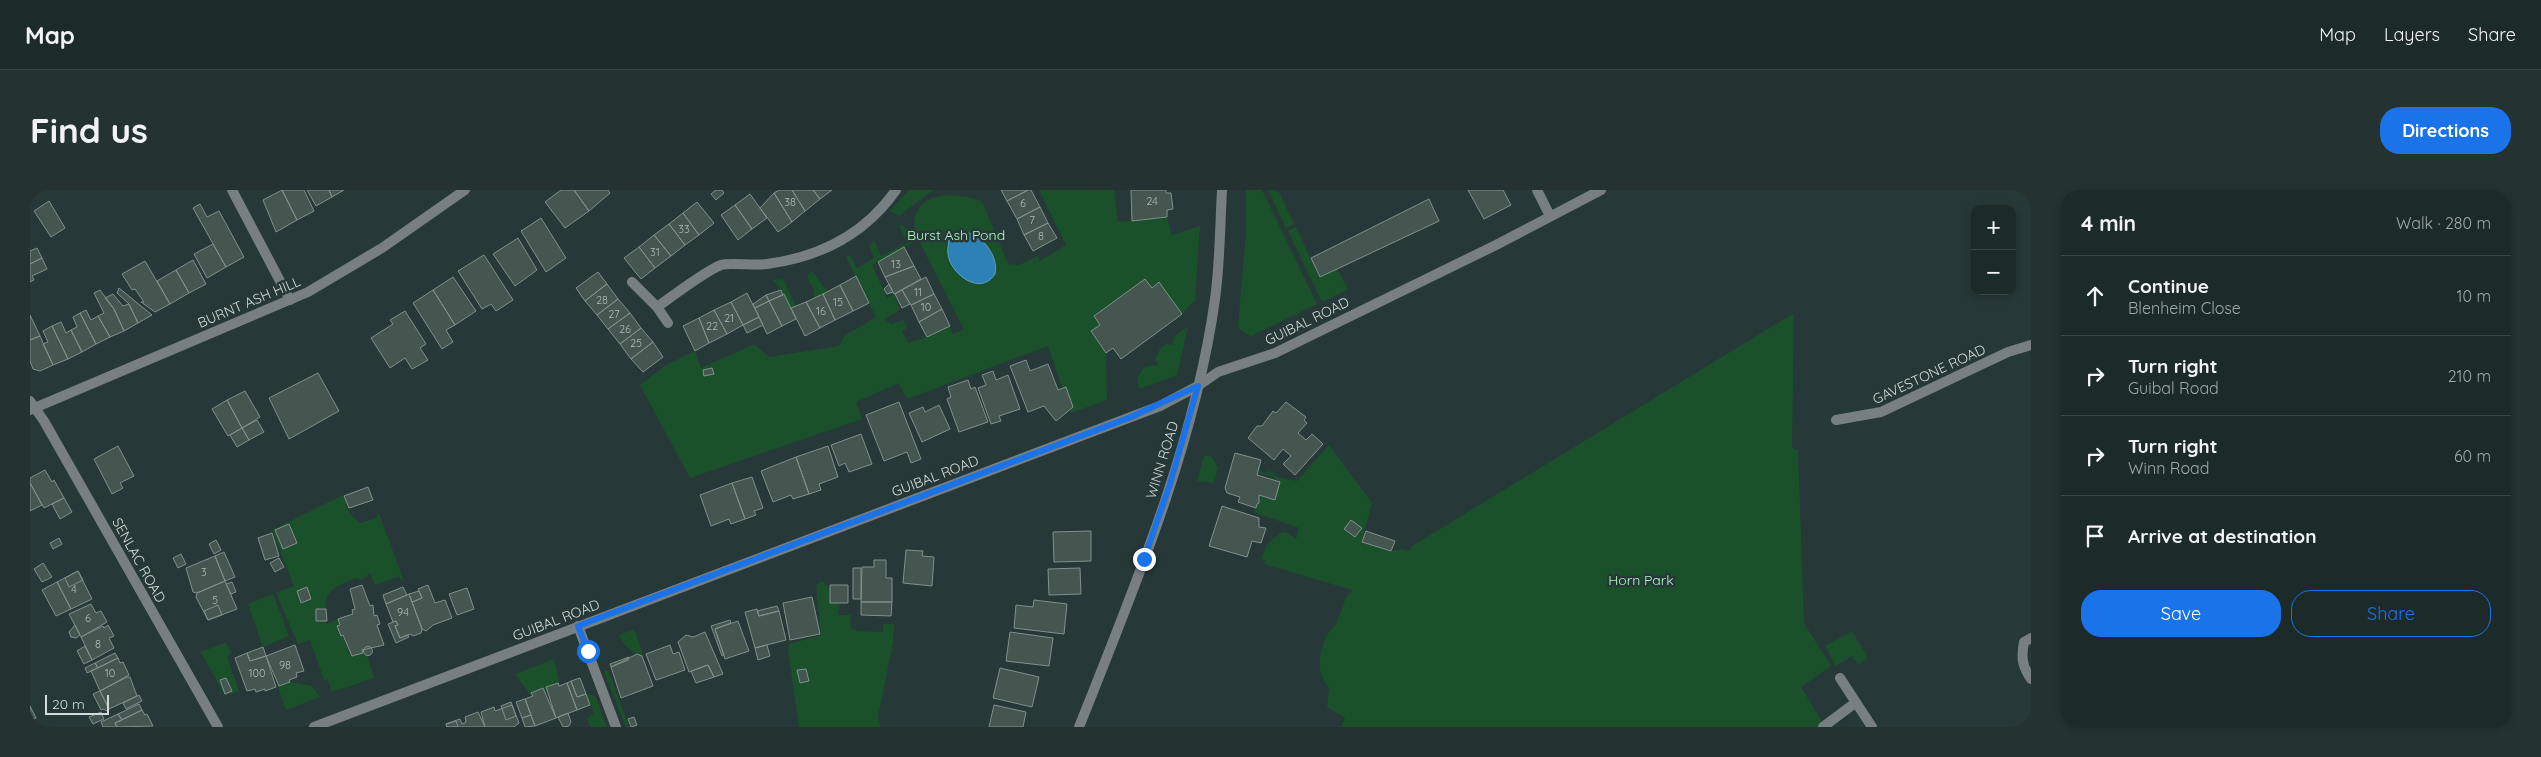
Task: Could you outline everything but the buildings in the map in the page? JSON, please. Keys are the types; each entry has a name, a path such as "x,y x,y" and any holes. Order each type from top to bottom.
{"street":[{"path":"232,190 290,300"},
{"name":"BURNT ASH HILL","path":"32,406 290,300 319,286 382,248 464,190"},
{"path":"657,307 722,265 750,266 795,259 845,239 868,223 896,190"},
{"name":"WINN ROAD","path":"1079,727 1162,507 1198,386 1215,300 1222,190"},
{"path":"1537,190 1550,216"},
{"name":"GUIBAL ROAD","path":"314,727 1131,417 1198,386 1218,372 1275,353 1602,190"},
{"path":"632,282 657,307 668,323"},
{"name":"GAVESTONE ROAD","path":"1836,420 1880,412 2008,352 2031,345"},
{"name":"SENLAC ROAD","path":"32,406 218,727"},
{"path":"578,626 616,727"},
{"path":"2031,638 2024,642 2022,654 2023,667 2031,679"},
{"path":"1840,678 1872,727"},
{"path":"1823,727 1855,702"}],"green space":[{"path":"909,190 933,190 899,216 890,211"},
{"name":"Burst Ash Pond","path":"1039,190 1114,190 1118,222 1167,217 1172,235 1200,226 1195,300 1182,314 1159,283 1091,331 1106,353 1107,400 1071,413 1048,346 907,399 899,383 856,402 862,419 690,478 640,385 666,365 695,351 701,368 754,344 769,357 839,346 844,336 876,317 846,257 850,255 857,268 874,258 869,246 874,240 881,256 907,243 899,225 906,228 913,242 872,265 887,298 894,294 900,310 884,319 891,324 903,320 907,328 902,331 908,343 927,337 950,326 952,334 964,330 915,233 915,219 919,209 926,202 946,196 958,196 982,201 1008,264 1019,265 1038,256 1040,261 1066,245"},
{"path":"1246,190 1262,190 1317,304 1251,336 1238,328 1246,232"},
{"path":"1268,190 1279,192 1294,224 1286,228"},
{"path":"1296,227 1319,277 1337,269 1348,289 1322,302 1288,231"},
{"path":"811,271 816,275 822,286 827,289 827,292 814,298 814,291 807,276"},
{"path":"783,279 796,306 791,308 781,288 772,280"},
{"name":"Horn Park","path":"1794,313 1792,448 1798,450 1804,623 1831,666 1801,687 1823,723 1819,727 1341,727 1345,718 1327,707 1329,688 1320,670 1320,657 1326,637 1336,623 1352,590 1264,564 1265,560 1261,559 1267,544 1282,532 1288,533 1296,539 1299,528 1254,512 1259,495 1275,499 1280,483 1265,477 1275,480 1274,477 1259,473 1260,471 1267,473 1269,470 1277,477 1297,481 1329,445 1372,503 1361,544 1362,542 1391,551 1402,549 1410,551 1412,546"},
{"path":"1188,326 1177,375 1139,389 1137,379 1142,370 1150,365 1158,366 1155,359 1160,349 1166,344 1173,345 1174,337"},
{"path":"1204,455 1212,457 1218,468 1214,483 1197,481"},
{"path":"343,495 350,514 360,523 376,518 379,513 404,581 398,577 375,585 370,573 362,580 357,578 340,585 330,593 326,604 327,624 338,619 340,625 338,626 350,654 353,656 363,653 367,655 374,678 332,692 327,679 324,680 310,640 298,644 276,593 294,586 272,530"},
{"path":"822,581 830,589 830,603 840,603 838,615 851,615 850,627 856,631 883,632 883,624 894,624 893,643 878,717 881,727 799,727 788,650 789,644 821,635 816,585"},
{"path":"273,594 289,636 263,647 248,604"},
{"path":"634,629 642,656 628,648 619,635"},
{"path":"1852,631 1868,658 1858,664 1852,656 1836,666 1825,646"},
{"path":"226,642 231,653 227,657 239,691 225,696 201,652"},
{"path":"554,659 560,685 557,683 546,687 548,690 544,691 543,688 532,692 531,696 515,674"},
{"path":"608,670 629,727 626,727 604,672"},
{"path":"290,682 312,686 320,697 286,710 277,685"},
{"path":"587,695 593,695 596,698 607,727 590,727 587,718 594,714"}],"water":[{"path":"964,232 983,241 992,253 996,267 995,274 989,281 975,283 967,280 954,269 950,262 948,252 949,238"}],"route":[{"path":"588,651 578,626 1131,417 1167,402 1198,386 1170,484 1144,559"}]}
